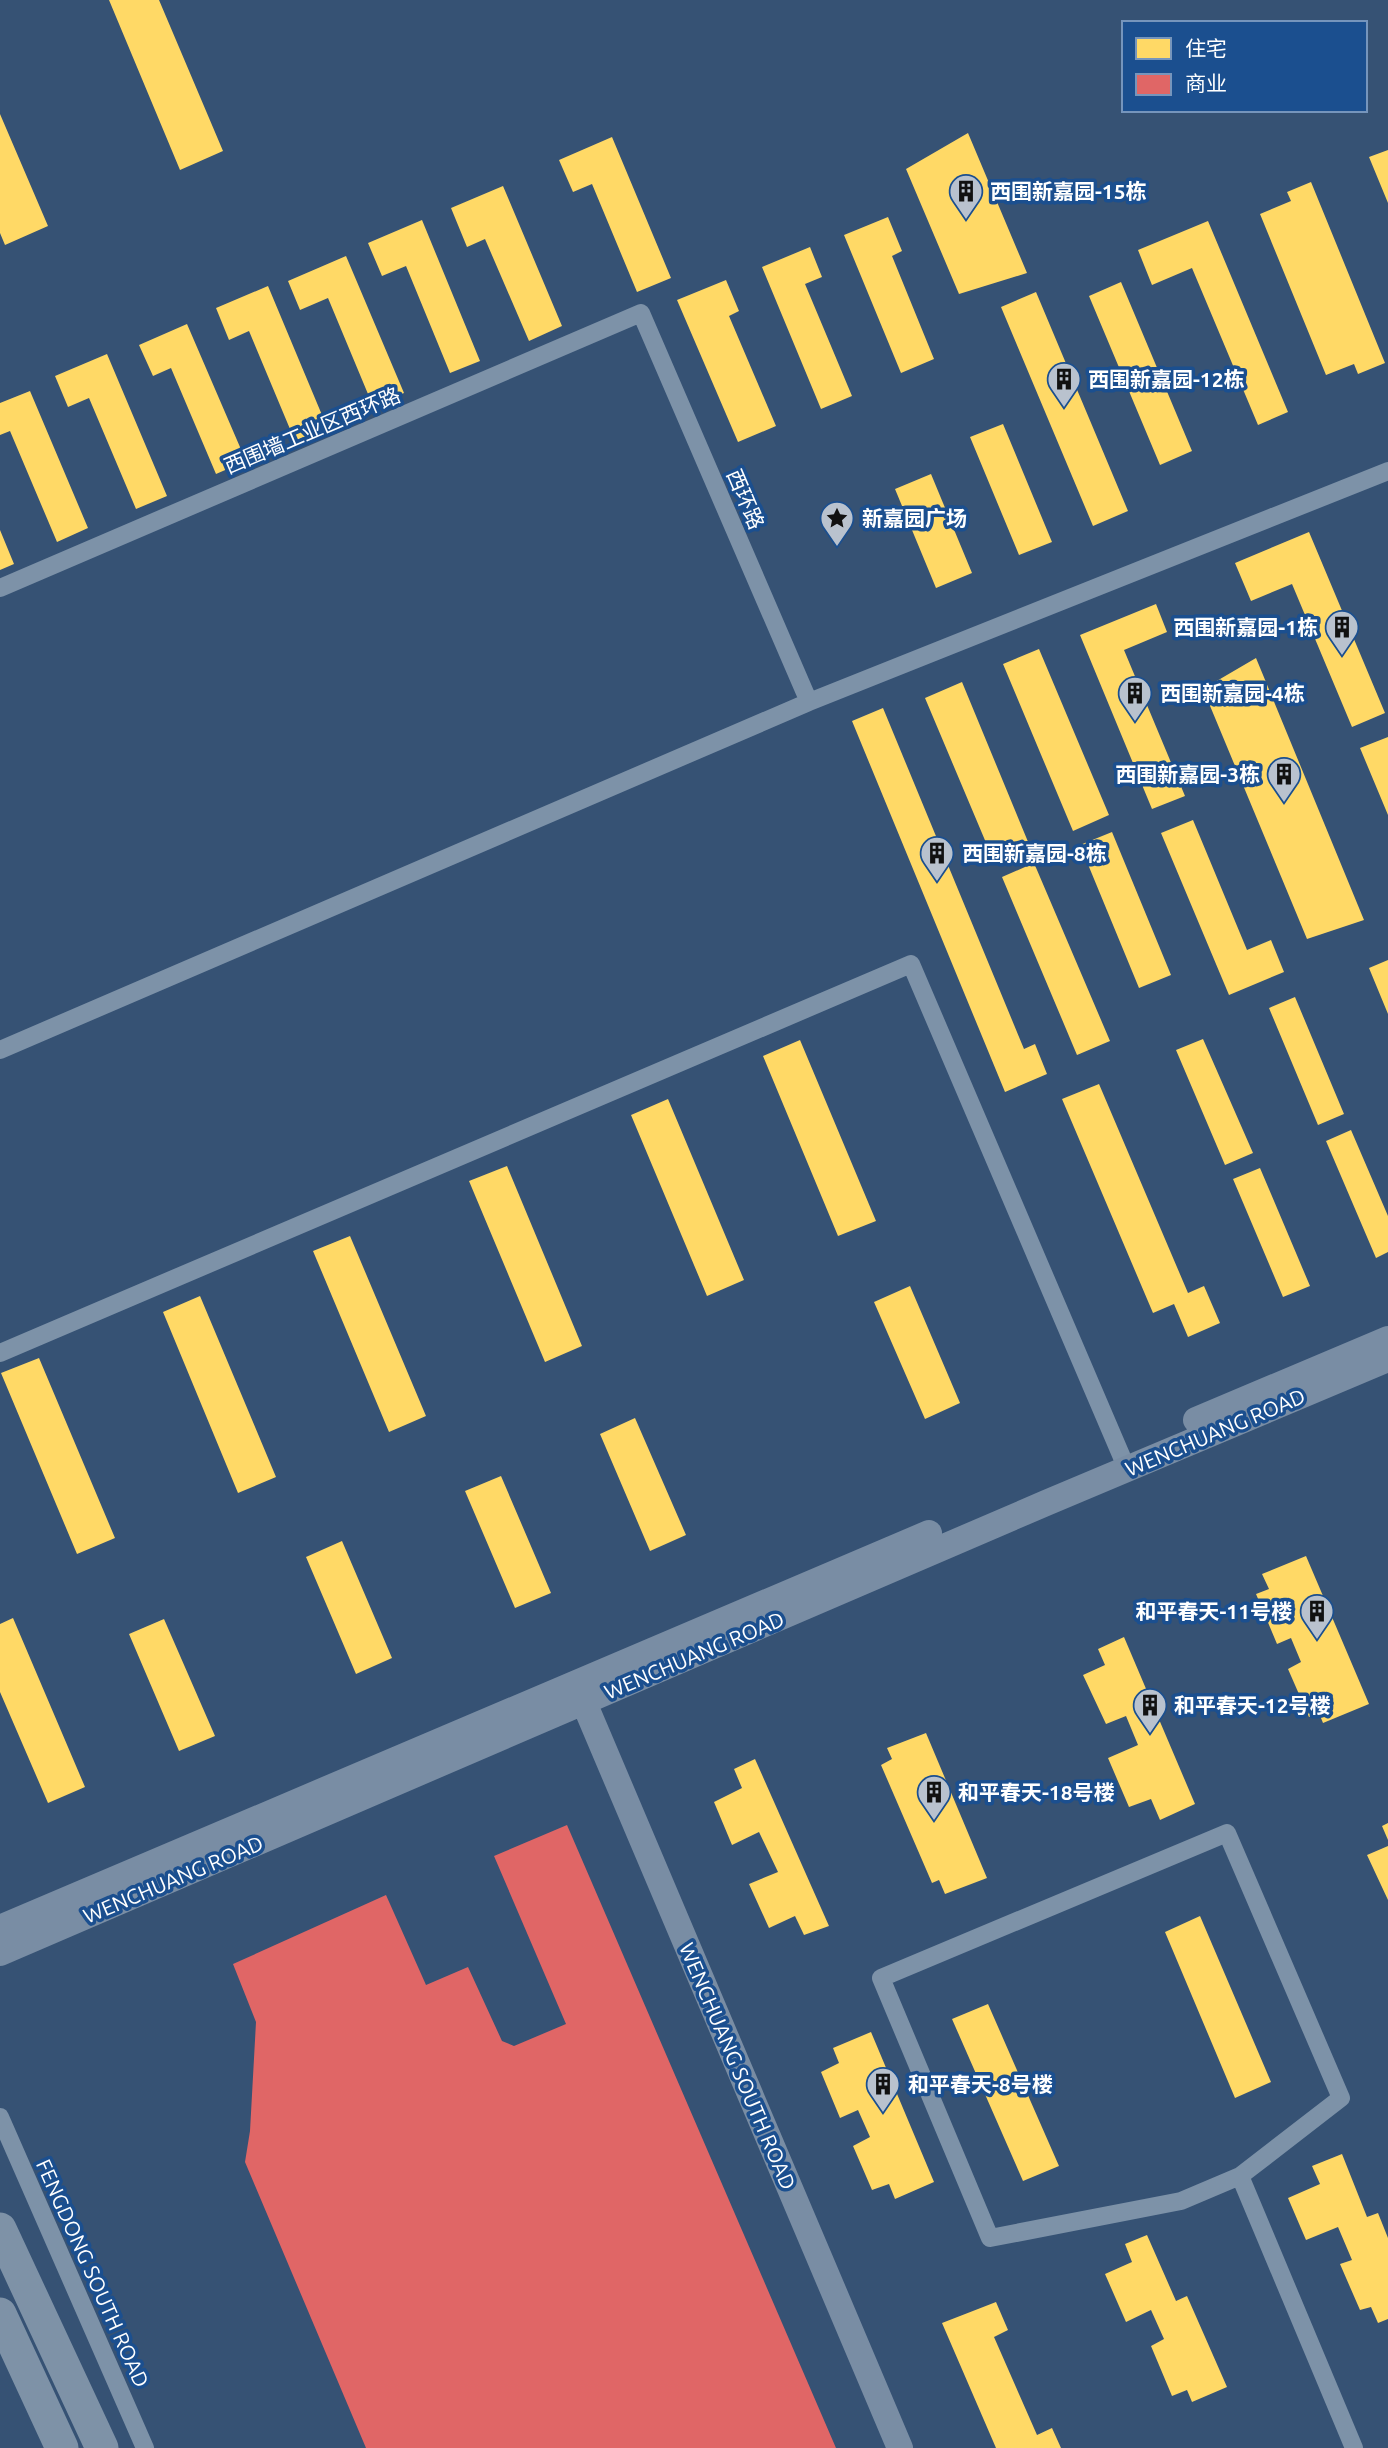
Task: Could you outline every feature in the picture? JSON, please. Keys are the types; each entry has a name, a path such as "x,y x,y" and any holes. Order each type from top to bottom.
{"highway":[{"path":"0,2229 102,2448"},
{"path":"0,2314 62,2448"}],"street":[{"name":"西围墙工业区西环路","path":"0,588 641,313"},
{"name":"西环路","path":"641,313 809,702"},
{"path":"0,1050 809,702 1388,471"},
{"path":"0,1353 911,964 1124,1461"},
{"name":"WENCHUANG ROAD","path":"0,1928 580,1693 1124,1461 1388,1339"},
{"name":"WENCHUANG ROAD","path":"1124,1461 1388,1359"},
{"name":"WENCHUANG ROAD","path":"0,1953 580,1693"},
{"name":"WENCHUANG SOUTH ROAD","path":"580,1693 900,2448"},
{"path":"1227,1833 1341,2098 1240,2176 1181,2201 990,2238 881,1978 1227,1833"},
{"name":"FENGDONG SOUTH ROAD","path":"0,2117 145,2448"},
{"path":"1240,2176 1354,2448"}],"building: 住宅":[{"path":"109,0 159,0 223,151 180,170"},
{"path":"0,114 48,226 5,245 0,233"},
{"name":"西围新嘉园-15栋","path":"968,133 1027,273 959,294 906,169"},
{"path":"612,137 671,278 637,292 592,184 573,192 559,160"},
{"path":"1388,150 1388,203 1369,157"},
{"path":"1311,182 1385,363 1358,374 1354,364 1326,375 1260,214 1291,201 1287,192"},
{"path":"503,186 562,326 529,341 485,239 467,247 451,208"},
{"path":"888,217 902,251 892,256 934,359 901,373 844,235"},
{"path":"422,220 480,361 450,373 406,266 382,276 368,243"},
{"path":"1208,221 1288,412 1258,425 1192,268 1152,285 1138,250"},
{"path":"810,247 822,277 805,284 852,396 821,409 762,267"},
{"path":"346,256 404,393 373,406 328,298 300,310 288,281"},
{"path":"726,280 739,311 729,316 776,426 738,442 677,300"},
{"path":"1121,282 1192,451 1160,465 1089,296"},
{"path":"268,286 327,427 295,441 249,331 229,340 216,308"},
{"name":"西围新嘉园-12栋","path":"1036,292 1128,511 1093,526 1001,307"},
{"path":"187,324 246,461 216,474 171,368 153,376 139,345"},
{"path":"107,354 167,496 136,509 89,398 68,407 55,376"},
{"path":"30,391 88,528 57,542 10,431 0,435 0,403"},
{"path":"1003,424 1052,542 1019,555 970,437"},
{"path":"931,474 972,573 936,588 895,489"},
{"path":"0,530 14,564 0,570"},
{"name":"西围新嘉园-1栋","path":"1309,532 1385,713 1352,727 1292,584 1251,601 1235,563"},
{"name":"西围新嘉园-4栋","path":"1156,604 1167,632 1124,650 1185,796 1152,809 1080,635"},
{"path":"1039,649 1109,815 1073,831 1003,664"},
{"name":"西围新嘉园-3栋","path":"1256,658 1364,920 1307,939 1203,689"},
{"path":"962,682 1031,849 995,864 925,698"},
{"name":"西围新嘉园-8栋","path":"883,708 1024,1049 1035,1044 1047,1074 1005,1092 852,721"},
{"path":"1388,737 1388,815 1360,748"},
{"path":"1193,820 1247,950 1271,940 1284,972 1229,995 1161,833"},
{"path":"1112,832 1171,975 1139,988 1080,845"},
{"path":"1034,863 1110,1041 1077,1055 1002,877"},
{"path":"1388,960 1388,1014 1369,968"},
{"path":"1295,997 1344,1114 1318,1125 1269,1008"},
{"path":"1203,1039 1253,1153 1225,1165 1176,1050"},
{"path":"800,1040 876,1221 838,1236 763,1056"},
{"path":"1099,1084 1188,1293 1204,1286 1220,1323 1188,1337 1174,1304 1153,1313 1062,1099"},
{"path":"668,1099 744,1280 707,1296 631,1115"},
{"path":"1351,1130 1388,1216 1388,1252 1376,1258 1326,1141"},
{"path":"507,1166 582,1346 545,1362 469,1181"},
{"path":"1260,1168 1310,1286 1283,1297 1233,1179"},
{"path":"350,1236 426,1416 389,1432 313,1251"},
{"path":"910,1286 960,1403 925,1419 874,1302"},
{"path":"200,1296 276,1477 238,1493 163,1312"},
{"path":"39,1358 115,1538 77,1554 1,1373"},
{"path":"635,1418 686,1535 650,1551 600,1434"},
{"path":"501,1476 551,1593 515,1608 465,1491"},
{"path":"342,1541 392,1658 356,1674 306,1557"},
{"name":"和平春天-11号楼","path":"1306,1556 1369,1704 1323,1723 1319,1713 1309,1717 1288,1669 1301,1662 1291,1638 1277,1644 1256,1594 1269,1589 1262,1574"},
{"path":"13,1618 85,1787 48,1803 0,1692 0,1624"},
{"path":"164,1619 215,1736 179,1751 129,1634"},
{"name":"和平春天-12号楼","path":"1124,1637 1195,1804 1160,1820 1151,1799 1129,1807 1108,1758 1138,1745 1126,1716 1106,1724 1083,1675 1105,1665 1098,1649"},
{"name":"和平春天-18号楼","path":"926,1733 987,1878 945,1894 939,1880 932,1883 881,1765 892,1759 887,1748"},
{"path":"755,1759 829,1926 804,1935 795,1916 769,1928 749,1884 778,1872 759,1832 732,1845 714,1802 742,1788 734,1769"},
{"path":"1388,1823 1388,1840 1382,1826"},
{"path":"1388,1846 1388,1900 1367,1855"},
{"path":"1200,1916 1271,2082 1235,2098 1165,1932"},
{"path":"988,2004 1059,2166 1023,2181 952,2019"},
{"name":"和平春天-8号楼","path":"871,2032 934,2182 895,2199 889,2184 872,2190 853,2146 870,2137 858,2110 840,2118 821,2072 839,2063 833,2048"},
{"path":"1342,2154 1367,2217 1378,2213 1388,2238 1388,2319 1378,2323 1371,2307 1360,2310 1340,2264 1352,2260 1338,2227 1306,2240 1288,2198 1320,2184 1312,2166"},
{"path":"1147,2235 1176,2301 1187,2296 1227,2387 1192,2402 1187,2390 1172,2396 1151,2346 1164,2339 1151,2310 1126,2322 1105,2274 1132,2262 1125,2244"},
{"path":"996,2302 1008,2330 994,2337 1037,2435 1052,2428 1061,2448 996,2448 942,2323"}],"building: 商业":[{"path":"567,1825 836,2448 366,2448 245,2162 250,2131 256,2022 233,1964 386,1895 426,1985 468,1967 502,2041 514,2046 566,2024 494,1856"}],"place":[{"name":"西围新嘉园-15栋","path":"966,221"},
{"name":"西围新嘉园-12栋","path":"1064,409"},
{"name":"新嘉园广场","path":"837,548"},
{"name":"西围新嘉园-1栋","path":"1342,657"},
{"name":"西围新嘉园-4栋","path":"1135,723"},
{"name":"西围新嘉园-3栋","path":"1284,804"},
{"name":"西围新嘉园-8栋","path":"937,883"},
{"name":"和平春天-11号楼","path":"1317,1641"},
{"name":"和平春天-12号楼","path":"1150,1735"},
{"name":"和平春天-18号楼","path":"934,1822"},
{"name":"和平春天-8号楼","path":"883,2114"}]}
